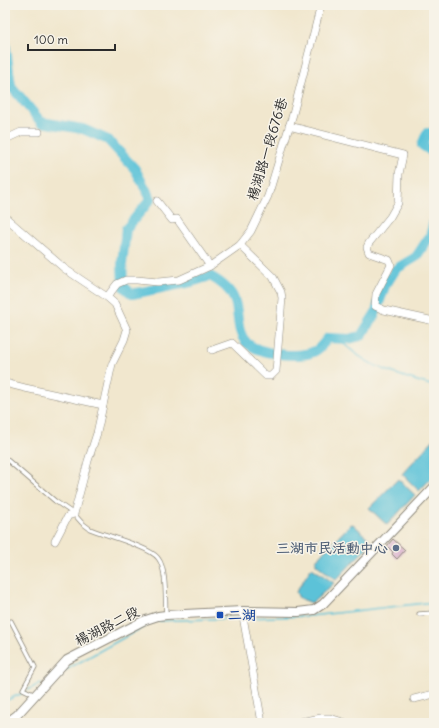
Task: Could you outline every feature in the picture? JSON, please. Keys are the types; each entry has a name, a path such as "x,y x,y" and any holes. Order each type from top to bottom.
{"street":[{"name":"楊湖路一段676巷","path":"107,297 117,284 126,280 158,282 179,280 210,266 240,245 251,231 268,196 289,126 321,5"},
{"path":"289,126 403,155 399,174 398,203 390,217 367,247 369,253 389,260 391,265 376,294 375,306 384,310 434,321"},
{"path":"5,152 6,137 21,132 39,132"},
{"path":"157,201 172,220 177,219 210,266"},
{"path":"5,217 65,269 115,304 127,330 124,340 112,364 97,433 74,514 68,516 55,541"},
{"path":"212,350 232,343 266,376 271,376 276,371 282,292 273,277 240,245"},
{"path":"5,383 103,405"},
{"name":"楊湖路二段","path":"6,723 17,719 35,695 67,660 142,620 166,615 242,611 298,612 314,610 323,604 434,487"},
{"path":"242,611 262,723"},
{"path":"414,699 434,694"},
{"path":"295,723 321,718 330,718 346,723"}],"lane":[{"path":"5,458 74,514 90,529 149,551 158,558 163,570 166,615"},
{"path":"419,614 434,613"},
{"path":"11,621 35,667 23,689 35,695"}],"water":[{"path":"434,439 434,475 419,491 402,474"},
{"path":"398,479 415,495 387,525 369,508"},
{"path":"353,524 372,542 336,580 316,564 316,560 350,525"},
{"path":"312,568 334,583 312,603 299,598 296,592"}],"building":[{"name":"三湖市民活動中心","path":"393,539 405,550 397,559 387,546"}],"waterway":[{"path":"5,41 11,86 41,122 83,129 108,140 135,169 151,199 126,229 122,264 123,286 132,294 191,282 210,276 230,291 236,304 239,328 243,338 253,347 280,354 300,355 317,350 328,338 349,339 361,336 375,314 385,286 396,269 416,257 430,236 434,221"},
{"path":"434,133 427,133 422,145 434,153"},
{"path":"337,338 367,362 395,374 434,386"},
{"path":"245,618 310,616 434,602"},
{"path":"60,673 154,621 241,618"},
{"path":"28,690 41,683"},
{"path":"5,701 25,692"}],"place":[{"name":"三湖市民活動中心","path":"396,548"},
{"name":"二湖","path":"220,615"}]}
